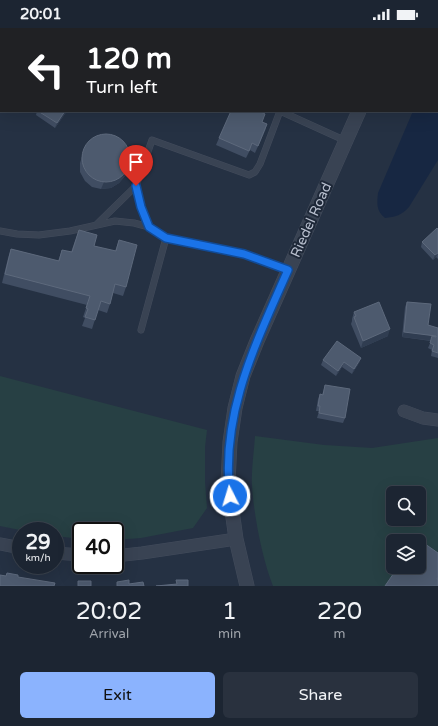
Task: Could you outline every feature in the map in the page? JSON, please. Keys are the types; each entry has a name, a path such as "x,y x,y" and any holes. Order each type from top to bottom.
{"street":[{"name":"Riedel Road","path":"247,586 236,539 228,482 230,442 235,408 243,376 257,340 359,112"},
{"path":"404,411 423,418 438,420"},
{"path":"124,555 236,539"},
{"path":"0,544 12,546"}],"lane":[{"path":"97,224 136,186 152,140 249,175 255,172 260,164 280,112"},
{"path":"282,112 346,141"},
{"path":"136,186 141,207 149,227"},
{"path":"0,231 17,234 39,235 70,231 115,221 134,223 149,227 166,238 244,254 288,270"},
{"path":"141,330 166,238"}],"green space":[{"path":"0,376 207,430 205,447 205,482 207,508 193,528 141,538 124,539 124,522 72,522 72,538 64,537 64,522 12,522 12,528 0,526"},
{"path":"255,436 324,445 372,448 438,438 438,586 273,586 259,537 253,498 252,468"}],"water":[{"path":"413,112 438,112 438,160 409,207 398,215 385,218 380,213 377,203 378,193"}],"building":[{"path":"40,112 64,112 57,123"},
{"path":"231,112 261,112 265,114 262,122 267,124 258,146 252,143 249,151 219,138"},
{"path":"106,134 115,136 123,141 128,149 130,158 128,167 123,175 115,180 106,182 97,180 89,175 84,167 82,158 84,149 89,141 97,136"},
{"path":"437,228 438,253 435,255 422,242"},
{"path":"79,230 97,235 94,246 116,251 119,240 137,245 126,287 115,284 110,304 101,301 95,320 85,317 90,296 5,274 11,249 59,261 62,250 72,252"},
{"path":"379,302 390,329 363,341 354,317 356,316 354,312"},
{"path":"407,302 431,304 428,325 438,328 438,353 432,351 434,345 430,343 432,336 436,336 404,332"},
{"path":"337,341 361,358 354,369 344,362 338,371 323,360"},
{"path":"325,385 350,389 345,418 319,413 320,406 318,406 320,394 323,395"},
{"path":"426,545 438,553 438,586 385,586 393,574 426,574"},
{"path":"7,573 18,575 18,577 55,583 54,586 0,586 0,575 6,576"},
{"path":"129,580 129,584 143,582 144,586 117,586 117,582"},
{"path":"176,580 188,580 188,586 156,586 177,584"},
{"path":"78,581 91,581 91,586 78,586"}],"route":[{"path":"136,186 141,207 149,227 166,238 244,254 288,270 243,376 235,408 230,442 228,482 230,496"}]}
